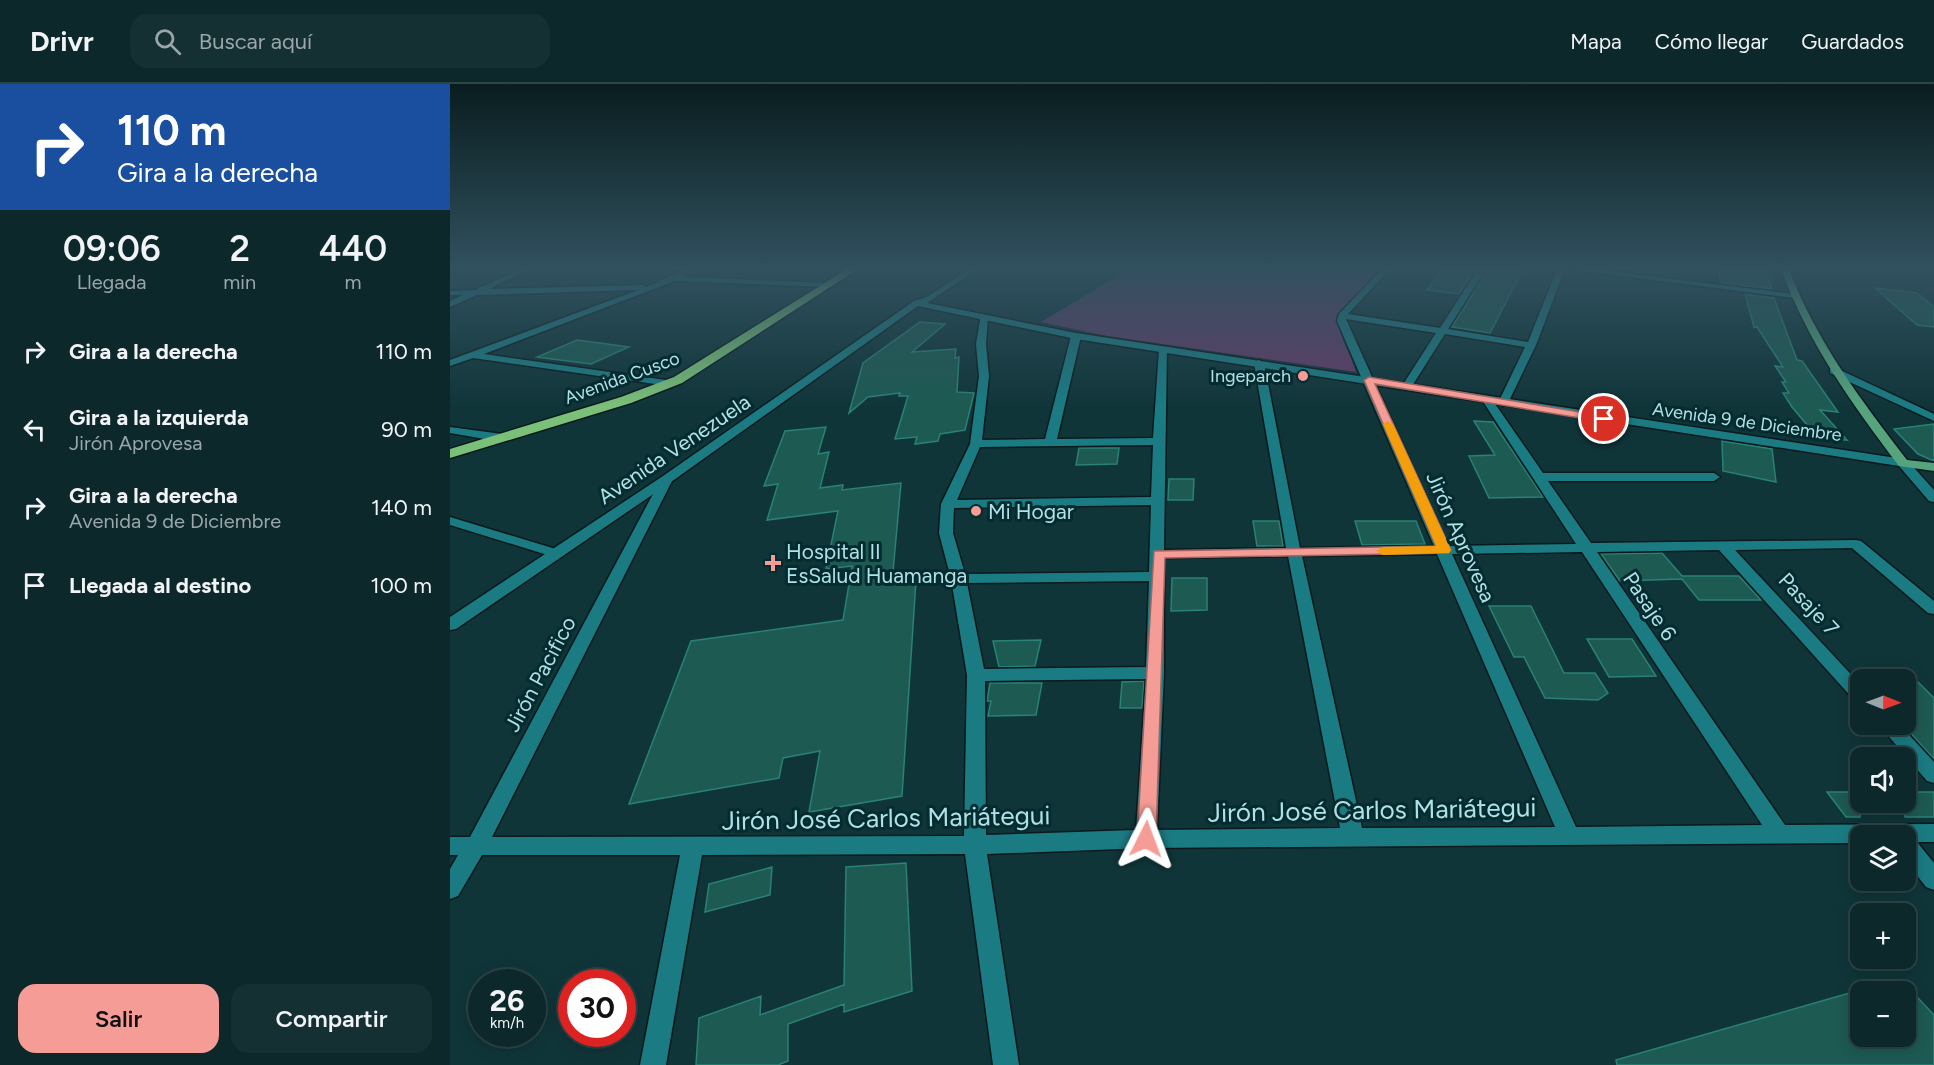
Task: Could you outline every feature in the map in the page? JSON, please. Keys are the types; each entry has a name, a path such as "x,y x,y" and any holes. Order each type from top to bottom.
{"highway":[{"name":"Avenida Cusco","path":"450,454 626,400 678,380 782,315"}],"main road":[{"path":"1804,315 1834,371 1903,463"},
{"name":"Avenida 9 de Diciembre","path":"1903,463 1934,467"}],"street":[{"path":"450,363 578,315"},
{"name":"Avenida Venezuela","path":"450,625 667,479 900,315"},
{"name":"Avenida 9 de Diciembre","path":"973,315 1076,336 1903,463"},
{"path":"1407,386 1452,315"},
{"path":"1495,401 1532,345 1544,315"},
{"path":"1342,316 1532,345"},
{"name":"Jirón Aprovesa","path":"1342,316 1341,321 1569,835"},
{"path":"984,317 981,344 984,376 976,444 948,504 946,533 959,579 976,675 975,845 1006,1065"},
{"path":"1050,442 1076,336"},
{"path":"1146,839 1155,673 1164,349"},
{"path":"450,354 669,383"},
{"path":"1259,363 1294,552 1353,838"},
{"path":"1834,371 1934,418"},
{"name":"Pasaje 6","path":"1495,401 1538,477 1780,835"},
{"path":"450,430 502,438"},
{"path":"976,444 1160,441"},
{"path":"1903,463 1934,498"},
{"path":"1538,477 1714,477"},
{"name":"Jirón Pacifico","path":"450,889 476,846 667,479"},
{"path":"948,504 1159,501"},
{"path":"450,521 554,553"},
{"path":"1159,554 1857,544 1934,609"},
{"name":"Pasaje 7","path":"1723,546 1850,684"},
{"path":"959,579 1157,576"},
{"path":"976,675 1155,673"},
{"path":"1897,735 1934,775"},
{"name":"Jirón José Carlos Mariátegui","path":"1916,835 1934,833"},
{"name":"Jirón José Carlos Mariátegui","path":"450,846 975,845 1146,839 1569,835 1850,836"},
{"path":"653,1065 692,847"},
{"path":"1916,857 1934,879"}],"shaded area":[{"path":"1053,315 1338,315 1342,336 1356,372 1107,336 1041,322"}],"building":[{"path":"1460,315 1499,315 1490,333 1452,327"},
{"path":"1751,315 1780,315 1797,360 1802,361 1838,412 1820,410 1847,440 1818,438 1792,407 1783,393 1789,393 1782,382 1786,382 1775,366 1783,367 1757,327 1754,327"},
{"path":"1905,315 1934,315 1934,327 1917,325"},
{"path":"920,322 945,324 912,352 956,349 955,358 959,357 957,392 974,393 965,430 940,434 938,441 915,444 917,437 895,439 908,396 899,396 900,393 868,397 849,413 863,363"},
{"path":"577,340 629,347 591,364 537,357"},
{"path":"1474,421 1493,422 1543,497 1489,498 1469,456 1495,455"},
{"path":"1934,424 1934,461 1918,454 1894,429"},
{"path":"826,427 818,454 829,452 820,488 843,485 842,490 901,483 892,583 916,580 902,796 809,812 820,751 783,758 779,778 629,804 691,641 843,620 852,566 826,569 838,511 767,520 778,484 764,486 785,431"},
{"path":"1722,441 1772,449 1776,482 1723,471"},
{"path":"1079,448 1119,448 1117,464 1076,465"},
{"path":"1169,479 1194,479 1193,500 1168,500"},
{"path":"1253,521 1279,521 1283,546 1257,546"},
{"path":"1355,521 1416,521 1425,544 1362,545"},
{"path":"1662,553 1682,576 1739,576 1761,600 1699,600 1682,579 1620,581 1601,554"},
{"path":"1172,578 1207,578 1207,610 1171,611"},
{"path":"1489,606 1531,606 1564,673 1595,673 1608,693 1598,700 1545,698 1524,657 1514,657"},
{"path":"1587,639 1632,639 1656,676 1609,677"},
{"path":"1041,640 1035,666 999,667 993,641"},
{"path":"1916,680 1934,698 1934,759 1912,735 1916,735"},
{"path":"1144,681 1142,708 1120,708 1122,682"},
{"path":"990,683 1042,683 1036,715 988,716 991,701 987,701"},
{"path":"1827,792 1850,792 1850,813 1860,813 1860,817 1846,817"},
{"path":"1916,792 1934,792 1934,817 1905,817 1905,813 1916,813"},
{"path":"906,863 912,991 844,1012 844,1004 788,1024 788,1061 778,1065 696,1065 699,1018 761,996 760,1015 844,985 846,867"},
{"path":"772,867 770,895 705,912 709,884"},
{"path":"1850,993 1850,1047 1916,1047 1916,996 1934,1015 1934,1065 1617,1065 1616,1060"}],"slow traffic":[{"path":"1383,551 1444,550 1388,424"}],"place":[{"name":"Ingeparch","path":"1303,376"},
{"name":"Mi Hogar","path":"976,511"},
{"name":"Hospital II EsSalud Huamanga","path":"773,563"}],"route":[{"path":"1146,839 1159,554 1444,550 1369,380 1604,419"}]}
